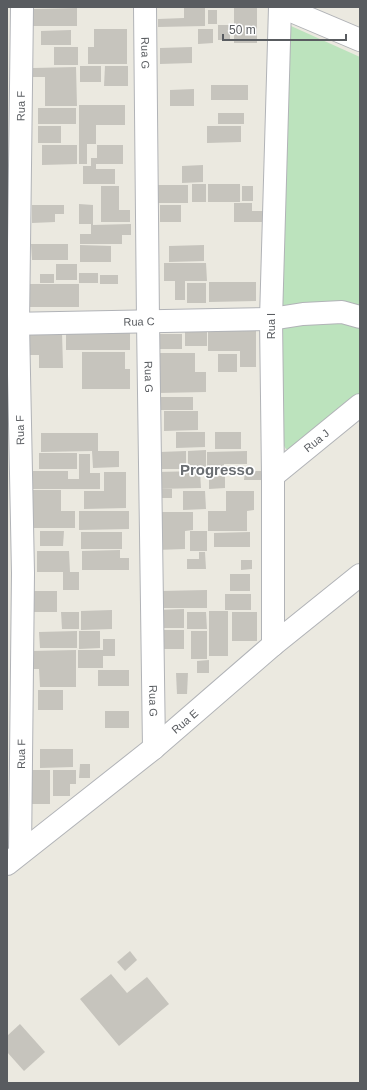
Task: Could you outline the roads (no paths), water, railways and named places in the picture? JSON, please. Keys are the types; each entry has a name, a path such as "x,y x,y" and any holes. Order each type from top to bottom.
{"street":[{"name":"Rua F","path":"14,858 15,573 12,324 22,7"},
{"name":"Rua G","path":"145,7 154,748"},
{"path":"281,7 360,40"},
{"name":"Rua I","path":"273,645 271,319 281,7"},
{"name":"Rua C","path":"12,324 271,319 303,314 342,312 360,317"},
{"name":"Rua J","path":"273,476 360,405"},
{"name":"Rua E","path":"14,858 154,748 273,645 360,575"}],"district":[{"name":"Progresso","path":"217,469"}]}
